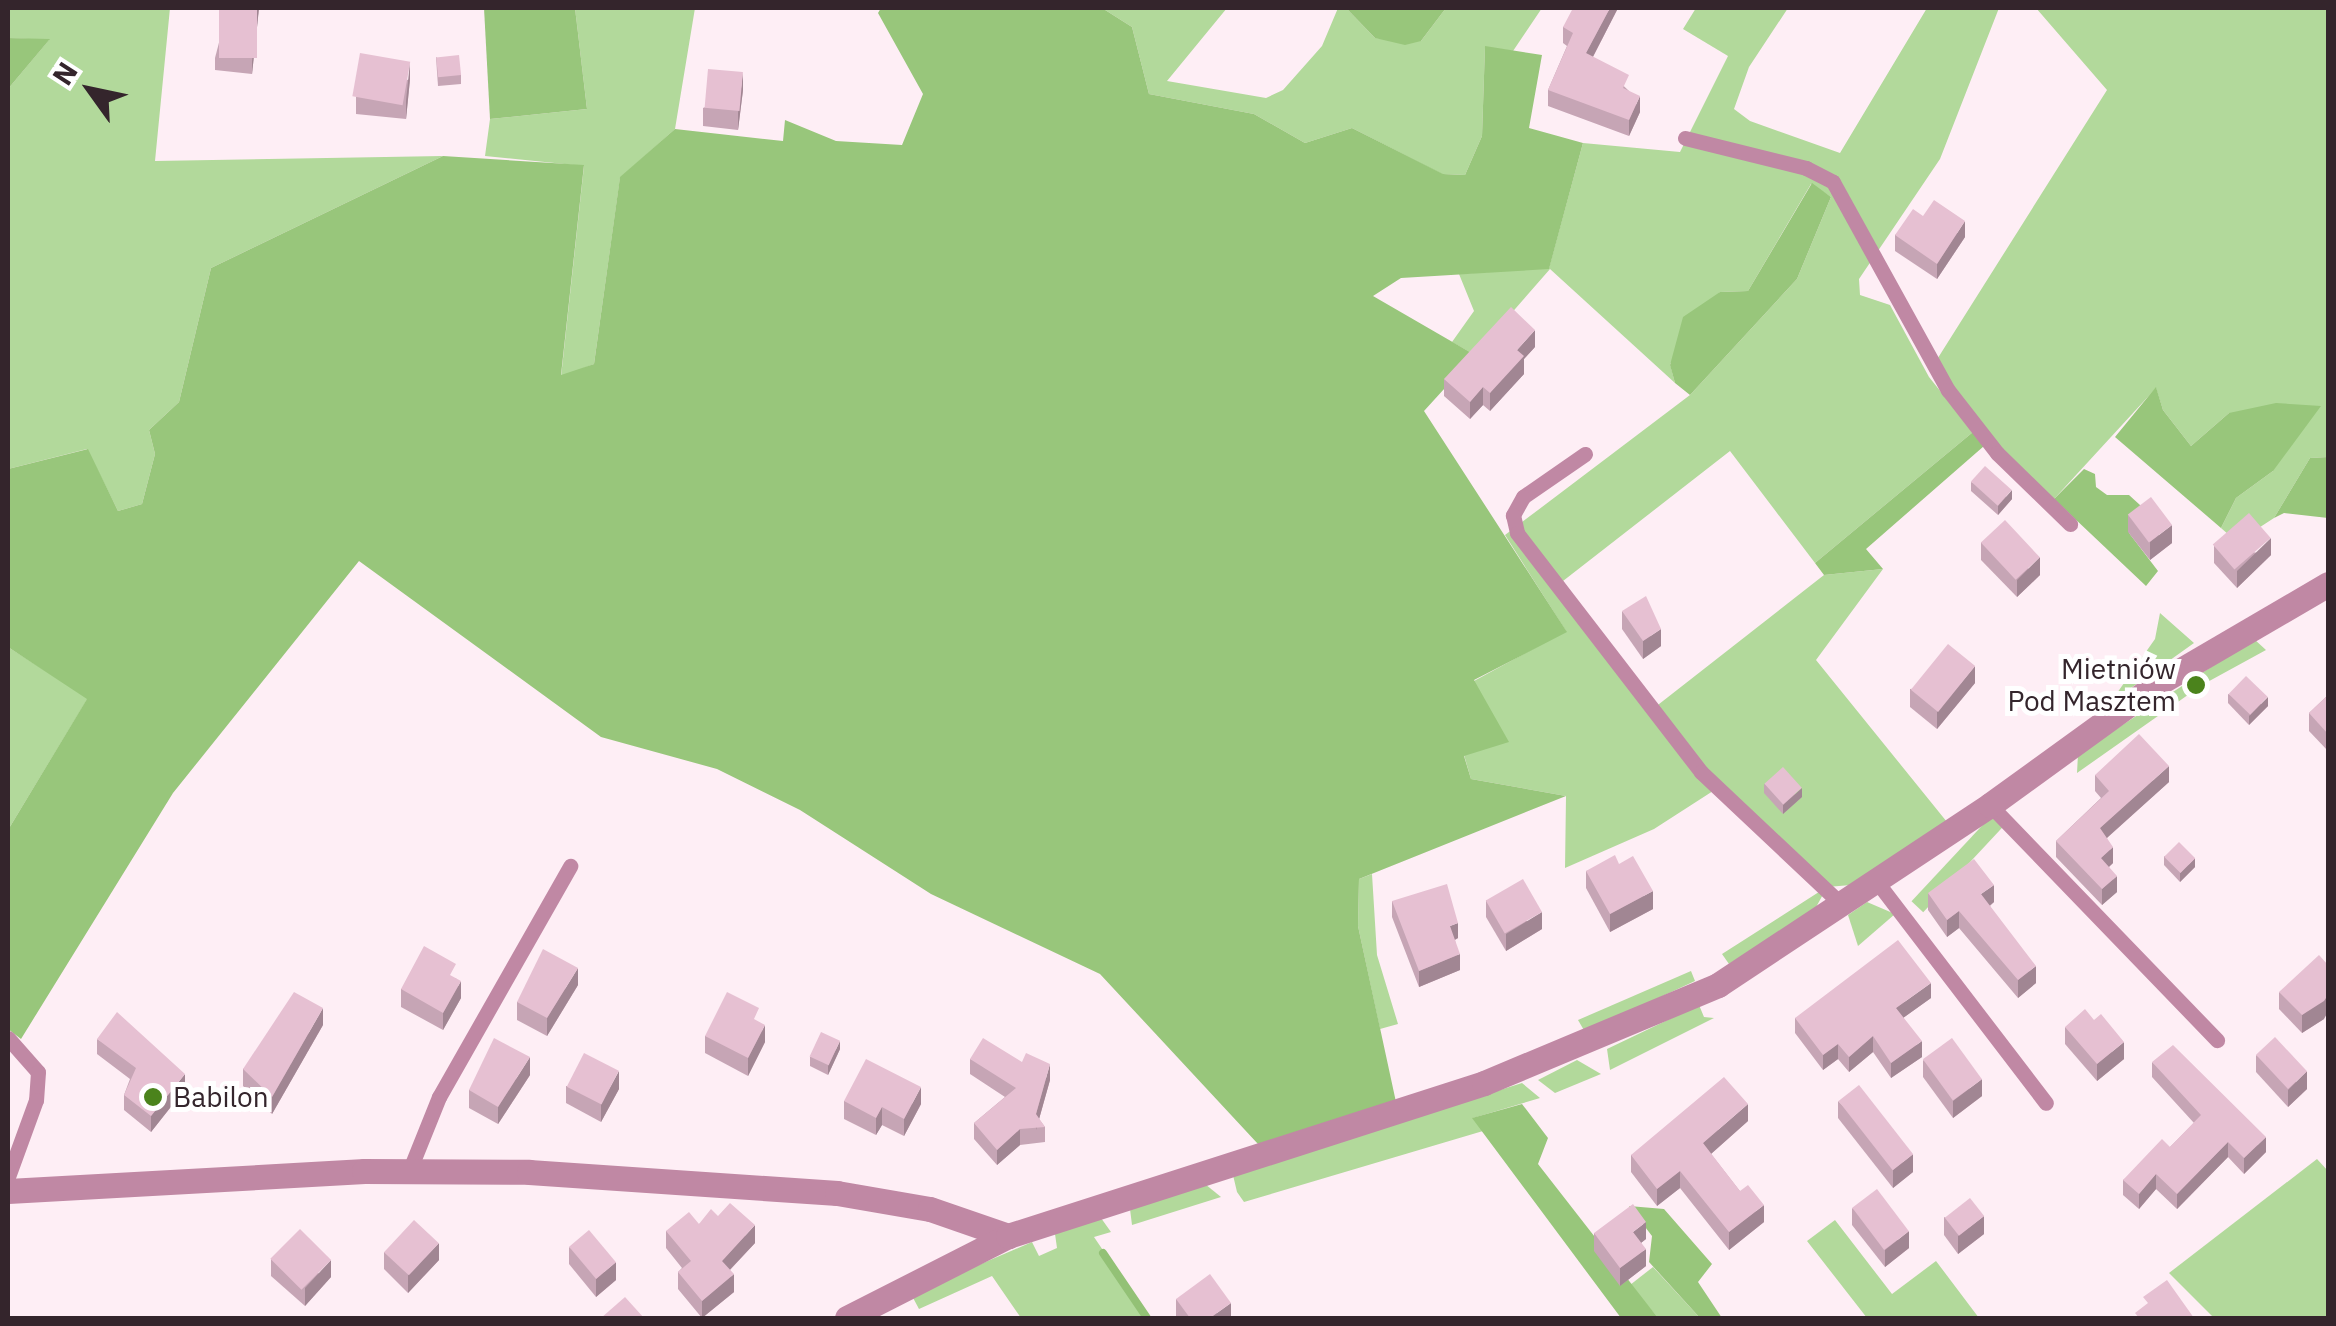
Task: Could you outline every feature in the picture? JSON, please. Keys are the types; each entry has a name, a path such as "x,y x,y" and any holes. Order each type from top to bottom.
{"street":[{"path":"846,1318 1008,1236 1369,1124 1589,1045 1718,985 1990,805 2157,684 2328,584"},
{"path":"8,1191 410,1170 837,1193 930,1209 1008,1236"}],"lane":[{"path":"1686,138 1806,168 1833,182 1948,390 1997,453 2070,524"},
{"path":"1585,454 1522,496 1513,515 1517,533 1701,772 1842,905"},
{"path":"1990,805 2217,1040"},
{"path":"410,1170 418,1136 570,866"},
{"path":"1877,882 2046,1103"},
{"path":"8,1038 38,1072 36,1100 8,1176"}],"green space":[{"path":"8,8 170,8 155,161 443,156 211,268 179,402 149,430 155,454 142,504 118,511 87,449 8,469 8,89 49,40 8,38"},
{"path":"484,8 575,8 587,109 490,119"},
{"path":"575,8 695,8 675,129 620,178 594,364 561,377 584,166 485,156 490,119 587,109"},
{"path":"881,8 1102,8 1132,27 1149,94 1254,114 1305,143 1352,128 1443,174 1465,175 1482,136 1485,46 1542,55 1529,128 1583,143 1549,269 1401,278 1373,296 1475,355 1424,411 1567,632 1474,680 1509,742 1464,756 1471,779 1566,796 1359,879 1358,926 1396,1102 1258,1144 1100,974 931,894 800,810 717,769 601,737 359,561 173,793 21,1039 8,1029 8,830 87,699 8,647 8,469 88,449 118,511 142,504 155,454 149,430 179,402 211,268 443,156 584,165 561,375 594,364 620,177 675,129 783,141 785,120 836,141 902,145 923,94 878,13"},
{"path":"1102,8 1227,8 1167,81 1266,98 1283,90 1322,46 1338,8 1346,8 1375,38 1421,41 1446,8 1542,8 1513,51 1485,47 1482,136 1465,175 1442,174 1352,128 1305,143 1254,114 1149,94 1132,27"},
{"path":"1346,8 1446,8 1421,41 1405,45 1375,38"},
{"path":"1696,8 1788,8 1749,67 1734,109 1750,121 1840,153 1927,8 1999,8 1940,159 1859,279 1860,295 1890,305 1929,377 1973,432 1815,563 1730,451 1563,581 1654,708 1824,575 1883,569 1816,660 1947,822 1851,885 1827,887 1814,911 1729,964 1722,954 1822,890 1713,791 1654,829 1565,868 1566,796 1471,779 1464,755 1474,681 1566,631 1505,535 1690,395 1797,279 1831,197 1811,184 1748,291 1720,292 1670,364 1675,383 1550,269 1475,355 1452,342 1474,311 1459,274 1549,268 1583,143 1680,152 1728,56 1683,29"},
{"path":"2036,8 2328,8 2328,457 2310,458 2274,518 2237,542 2221,528 2236,498 2273,471 2229,413 2191,446 2163,410 2156,388 2054,499 1998,448 1936,361 2107,90"},
{"path":"8,38 50,39 8,89"},
{"path":"1812,183 1831,197 1797,279 1690,395 1675,383 1670,365 1683,317 1720,292 1748,291"},
{"path":"2156,387 2163,410 2191,446 2229,413 2276,403 2321,406 2273,471 2236,498 2221,528 2115,437"},
{"path":"1973,432 1984,446 1866,549 1883,569 1824,575 1815,563"},
{"path":"2328,457 2328,518 2284,513 2274,518 2310,458"},
{"path":"2084,469 2095,474 2096,487 2107,495 2129,495 2151,515 2129,533 2158,571 2146,586 2054,499"},
{"path":"2160,613 2194,643 2110,703 2155,639"},
{"path":"2254,639 2266,650 2202,685 2077,773 2078,754"},
{"path":"8,647 88,698 8,830"},
{"path":"1992,815 2004,826 1923,912 1912,901"},
{"path":"1372,874 1377,955 1398,1024 1380,1029 1358,926 1359,879"},
{"path":"1867,902 1895,914 1858,946 1848,915"},
{"path":"1691,971 1695,981 1585,1032 1578,1020"},
{"path":"1699,1005 1704,1017 1714,1018 1610,1070 1607,1049"},
{"path":"1577,1060 1601,1074 1555,1093 1538,1080"},
{"path":"1522,1083 1540,1098 1473,1118 1483,1131 1244,1202 1237,1192 1233,1175"},
{"path":"1522,1104 1548,1138 1538,1164 1658,1318 1621,1318 1472,1118"},
{"path":"2317,1159 2328,1171 2328,1318 2214,1318 2169,1273"},
{"path":"1205,1184 1221,1197 1132,1225 1130,1209"},
{"path":"1629,1206 1664,1209 1712,1264 1698,1282 1722,1318 1700,1318 1649,1262 1652,1236"},
{"path":"1101,1218 1111,1232 1094,1237 1149,1318 1021,1318 992,1276 919,1309 911,1294 1032,1242 1039,1256 1057,1248 1055,1234"},
{"path":"1835,1220 1892,1294 1936,1261 1979,1318 1867,1318 1807,1241"},
{"path":"1653,1267 1700,1318 1658,1318 1630,1285"}],"building":[{"path":"219,8 257,8 257,58 219,58"},
{"path":"1573,8 1610,8 1586,53 1629,75 1623,88 1640,96 1629,120 1548,90 1573,33 1563,27"},
{"path":"360,53 410,62 403,105 352,96"},
{"path":"459,55 461,75 438,77 436,57"},
{"path":"708,69 743,72 739,111 705,108"},
{"path":"1934,200 1965,221 1937,264 1895,235 1913,209 1923,216"},
{"path":"1511,307 1535,330 1517,350 1524,356 1490,393 1483,387 1470,402 1444,379"},
{"path":"1985,466 2012,490 1998,506 1971,482"},
{"path":"2151,497 2172,525 2149,542 2128,514"},
{"path":"2249,513 2271,538 2234,569 2213,544"},
{"path":"2005,520 2040,557 2016,580 1981,543"},
{"path":"1646,596 1661,629 1643,641 1622,611"},
{"path":"1948,644 1975,666 1938,712 1911,690"},
{"path":"2246,676 2268,697 2250,715 2229,694"},
{"path":"2328,695 2328,734 2309,713"},
{"path":"2139,734 2169,766 2100,828 2113,847 2101,858 2117,876 2102,889 2056,841 2109,791 2095,775"},
{"path":"1783,767 1802,788 1783,805 1764,784"},
{"path":"2179,842 2195,858 2180,873 2164,857"},
{"path":"1615,855 1619,864 1633,856 1653,891 1610,914 1586,871"},
{"path":"1974,859 1994,885 1981,894 2036,966 2018,980 1959,911 1947,920 1928,893"},
{"path":"1523,879 1542,912 1505,933 1486,901"},
{"path":"1447,884 1458,923 1450,926 1460,954 1419,971 1392,901"},
{"path":"1898,940 1931,983 1896,1008 1922,1041 1891,1063 1873,1036 1849,1057 1838,1044 1823,1055 1795,1018"},
{"path":"424,946 456,964 450,975 461,981 443,1013 401,989"},
{"path":"543,949 578,968 547,1018 517,1002"},
{"path":"2319,955 2328,965 2328,995 2302,1015 2279,992"},
{"path":"294,992 323,1008 272,1097 243,1069"},
{"path":"727,992 759,1008 754,1019 765,1025 748,1058 705,1036"},
{"path":"2085,1009 2094,1020 2101,1014 2124,1042 2097,1064 2065,1027"},
{"path":"117,1012 185,1074 151,1116 124,1095 136,1068 97,1039"},
{"path":"821,1032 840,1041 829,1065 810,1056"},
{"path":"2275,1037 2307,1071 2288,1089 2256,1055"},
{"path":"494,1038 530,1057 498,1107 469,1090"},
{"path":"983,1038 1022,1062 1026,1053 1050,1064 1036,1114 1045,1127 1020,1129 997,1150 974,1123 1016,1088 970,1059"},
{"path":"1952,1038 1982,1079 1953,1100 1923,1059"},
{"path":"2173,1045 2266,1137 2244,1158 2228,1142 2177,1194 2156,1174 2139,1194 2123,1180 2162,1139 2170,1147 2201,1115 2152,1062"},
{"path":"584,1053 619,1071 601,1105 567,1087"},
{"path":"866,1059 921,1087 904,1119 882,1107 876,1118 844,1101"},
{"path":"1724,1077 1748,1104 1703,1143 1740,1191 1748,1185 1764,1205 1729,1232 1680,1171 1657,1189 1631,1155"},
{"path":"1859,1085 1913,1154 1893,1170 1839,1101"},
{"path":"1877,1189 1909,1231 1884,1250 1852,1208"},
{"path":"1970,1198 1984,1216 1959,1236 1945,1218"},
{"path":"730,1203 755,1225 722,1261 734,1274 702,1301 678,1272 691,1261 666,1231 689,1212 699,1224 711,1209 718,1216"},
{"path":"1633,1204 1646,1222 1633,1232 1646,1249 1620,1268 1594,1233"},
{"path":"414,1220 439,1243 409,1275 384,1252"},
{"path":"300,1229 331,1260 301,1290 270,1259"},
{"path":"589,1230 616,1262 596,1279 569,1247"},
{"path":"1210,1274 1231,1303 1210,1318 1190,1318 1176,1299"},
{"path":"2167,1280 2194,1318 2139,1318 2135,1313 2148,1303 2143,1297"},
{"path":"625,1297 644,1318 601,1318"}],"waterway":[{"path":"1103,1253 1147,1318"}],"place":[{"name":"Mietniów Pod Masztem","path":"2196,685"},
{"name":"Babilon","path":"153,1097"}]}
